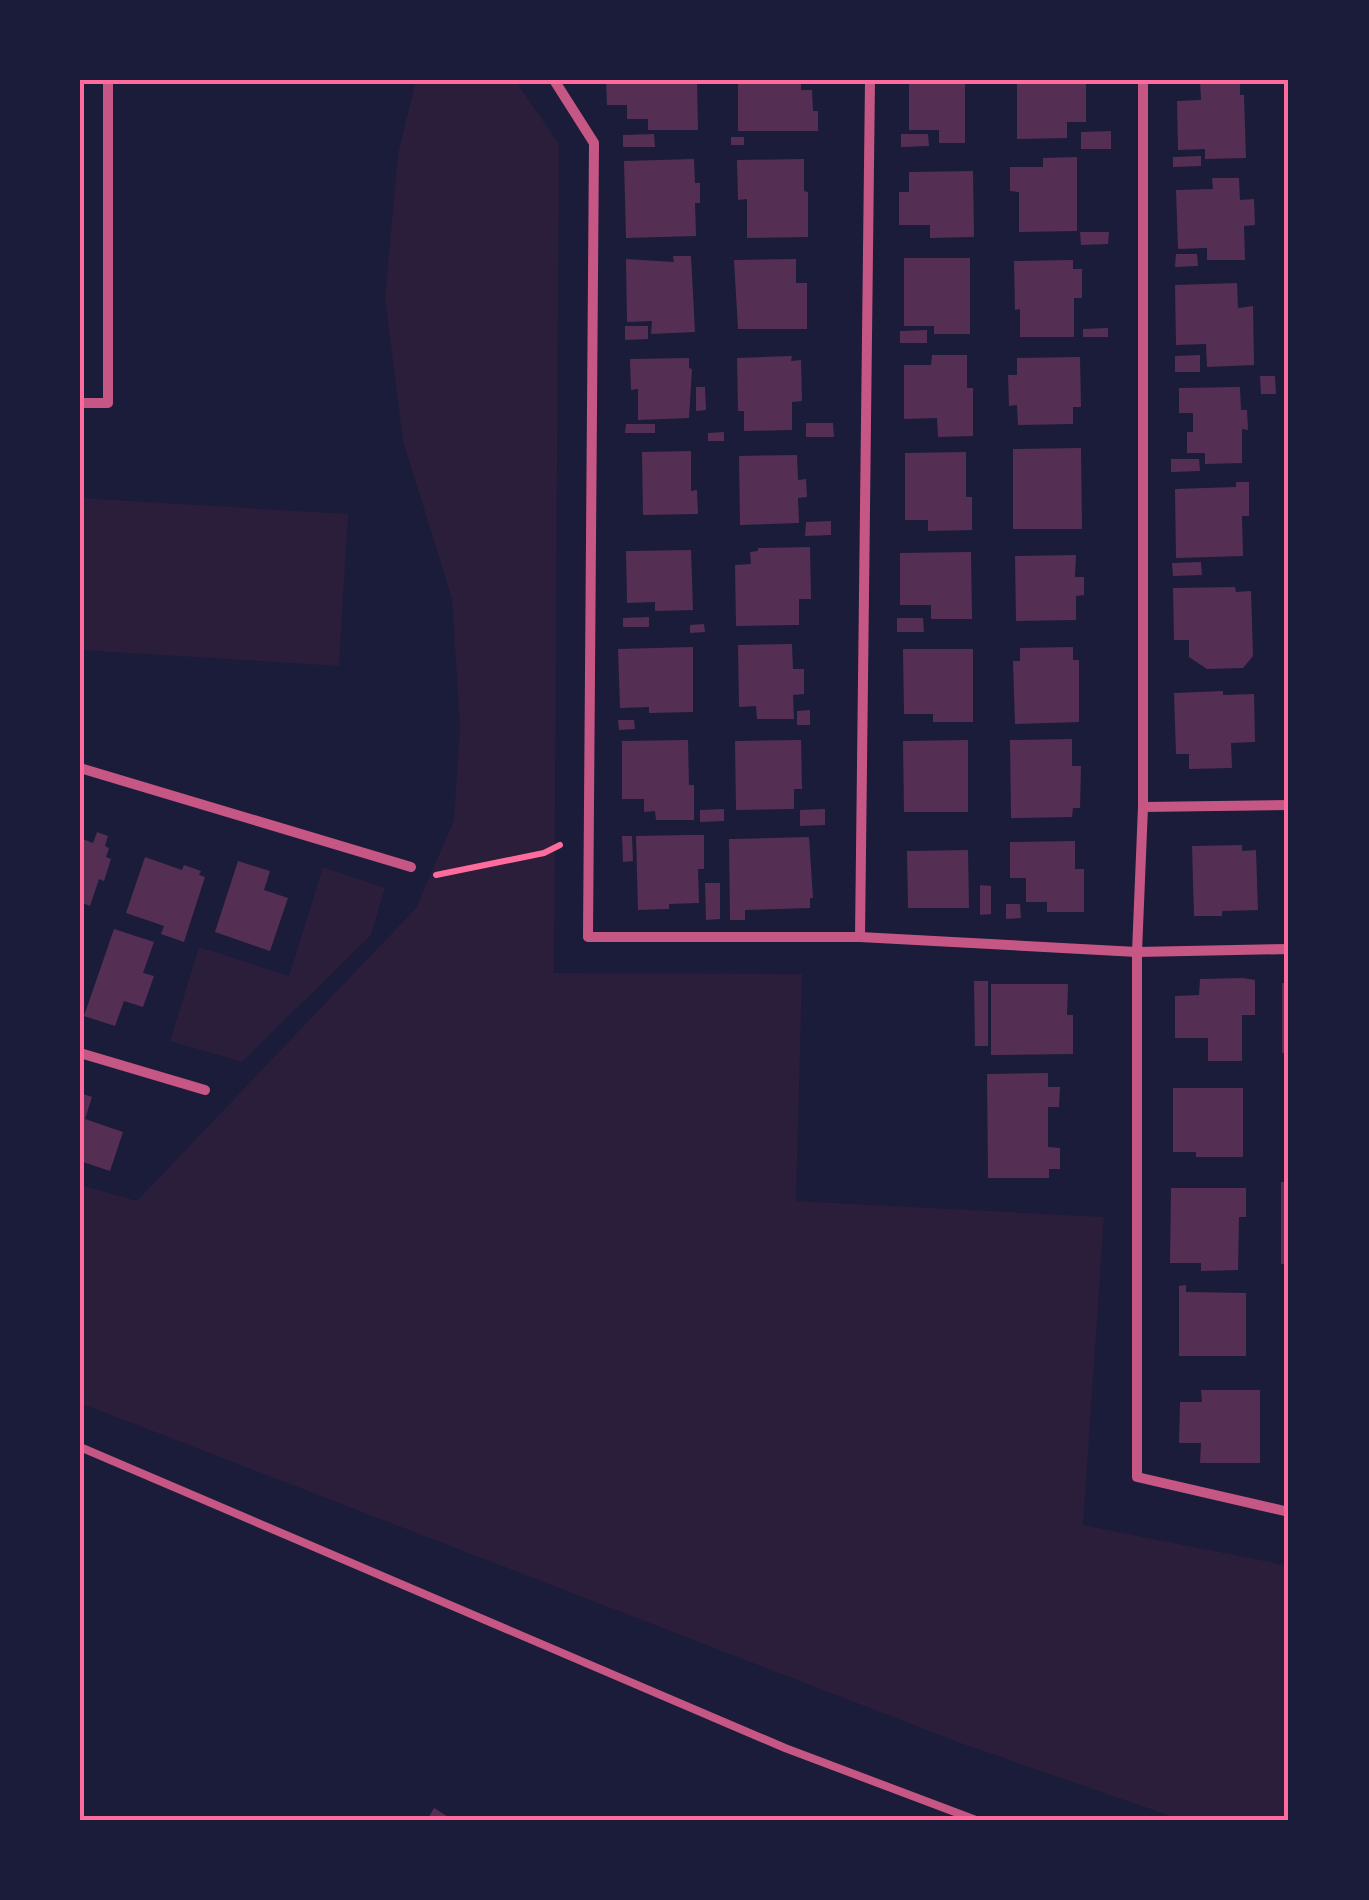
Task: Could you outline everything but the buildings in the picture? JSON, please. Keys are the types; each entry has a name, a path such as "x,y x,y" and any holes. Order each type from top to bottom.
{"street":[{"path":"80,403 108,403 108,80"},
{"path":"554,80 594,143 588,938 860,937 1137,952 1289,949"},
{"path":"860,937 870,80"},
{"path":"1143,80 1143,807 1137,952 1137,1477 1289,1512"},
{"path":"80,768 411,867"},
{"path":"1143,807 1289,805"},
{"path":"80,1053 205,1090"}],"lane":[{"path":"80,1447 785,1748 976,1820"}],"path":[{"path":"411,867 438,875 544,853 589,830"}],"shaded area":[{"path":"416,80 515,80 559,144 554,973 802,974 796,1201 1104,1217 1083,1525 1289,1566 1289,1820 1182,1820 963,1744 80,1403 80,1185 137,1201 416,908 454,820 460,726 452,599 403,441 385,298 398,154"},
{"path":"80,498 348,514 339,666 80,650"},
{"path":"323,867 385,888 371,935 242,1062 170,1041 199,947 289,976"}]}
